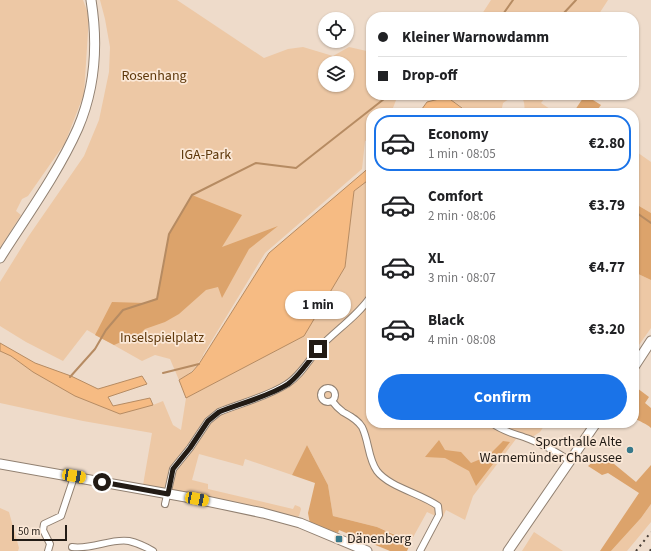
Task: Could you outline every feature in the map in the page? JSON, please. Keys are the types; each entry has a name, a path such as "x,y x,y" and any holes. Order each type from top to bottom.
{"street":[{"path":"0,258 59,165 78,127 87,101 93,68 95,36 91,0"},
{"path":"165,504 173,469 213,416 219,412 277,390 287,384 295,378 318,349 366,302"},
{"path":"639,359 651,341"},
{"path":"332,401 342,411 357,420 362,428 373,465 377,472 394,484 438,506 439,515 420,551"},
{"path":"500,428 554,450 570,461"},
{"path":"508,551 593,428"},
{"path":"0,464 74,476 228,505 300,523 366,551"},
{"path":"48,551 50,544 43,530 44,524 60,516 74,476"},
{"path":"72,547 82,548 126,541 138,544 153,551"}],"green space":[{"path":"0,0 83,0 89,16 84,94 65,143 28,196 22,199 16,211 21,215 0,248"},
{"name":"IGA-Park","path":"100,0 177,0 264,58 288,49 303,47 333,56 347,48 366,51 366,100 396,100 393,108 366,108 366,141 362,169 265,253 203,356 193,370 179,380 170,359 155,355 142,361 87,330 63,361 26,342 0,326 0,282 28,237 84,156 99,120 109,72 110,47"},
{"path":"491,0 608,0 600,12 483,12"},
{"path":"452,100 508,100 503,103 502,108 462,107"},
{"path":"523,100 543,100 541,103 548,108 524,108"},
{"path":"639,154 651,162 651,213 639,206"},
{"path":"366,182 366,428 543,428 540,432 529,439 519,435 473,496 465,520 446,510 442,519 427,512 411,541 377,527 333,516 328,485 307,445 292,475 245,459 243,466 199,454 192,480 208,484 208,489 293,509 295,505 301,509 299,516 296,518 143,485 152,433 83,421 0,403 0,351 11,356 33,372 75,396 120,414 163,401 173,425 181,430 186,398 302,337 345,267 354,191"},
{"path":"639,274 651,280 651,328 639,345"},
{"path":"651,504 651,522 627,551 611,551 641,518"},
{"path":"0,508 9,512 19,548 18,551 0,551"},
{"path":"534,532 563,551 522,551"}],"shaded area":[{"path":"435,100 451,100 462,108 423,108 427,102"},
{"path":"582,100 593,100 601,105 599,108 576,108"},
{"path":"366,170 366,182 354,191 345,267 304,336 186,398 179,380 192,372 199,364 269,253"},
{"path":"192,195 242,215 222,247 278,226 249,249 222,298 218,287 206,290 179,314 165,322 145,329 140,334 114,345 95,335 112,302 145,303 157,298 169,234"},
{"path":"639,206 651,213 651,280 639,274"},
{"path":"0,343 35,363 71,376 98,389 142,376 147,384 108,397 113,406 150,398 153,405 120,414 75,396 33,372 11,356 0,351"},
{"path":"639,390 649,397 645,403 651,408 651,428 639,421"},
{"path":"439,440 445,450 461,452 471,463 488,456 503,441 510,442 476,486 469,471 445,458 425,457"},
{"path":"307,445 328,485 333,516 377,527 411,542 407,551 390,551 339,530 338,533 310,524 308,513 315,483 292,475"},
{"path":"602,454 636,482 651,465 651,504 641,518 611,551 600,551 639,493 608,473 602,475 588,466"}],"waterway":[{"path":"505,12 513,0"},
{"path":"565,12 576,0"},
{"path":"373,108 383,100"},
{"path":"70,377 95,349 106,330 123,310 157,299 169,234 192,195 256,163 296,168 366,113"},
{"path":"639,215 651,223"},
{"path":"163,373 199,364"}],"railway":[{"path":"636,551 651,532"}],"place":[{"name":"Sporthalle Alte Warnemünder Chaussee","path":"630,450"},
{"name":"Dänenberg","path":"339,539"}],"route":[{"path":"102,482 168,494 173,469 213,416 219,412 277,390 287,384 295,378 318,349"}],"park label":[{"name":"Rosenhang","path":"154,76"},
{"name":"Inselspielplatz","path":"162,338"}]}
